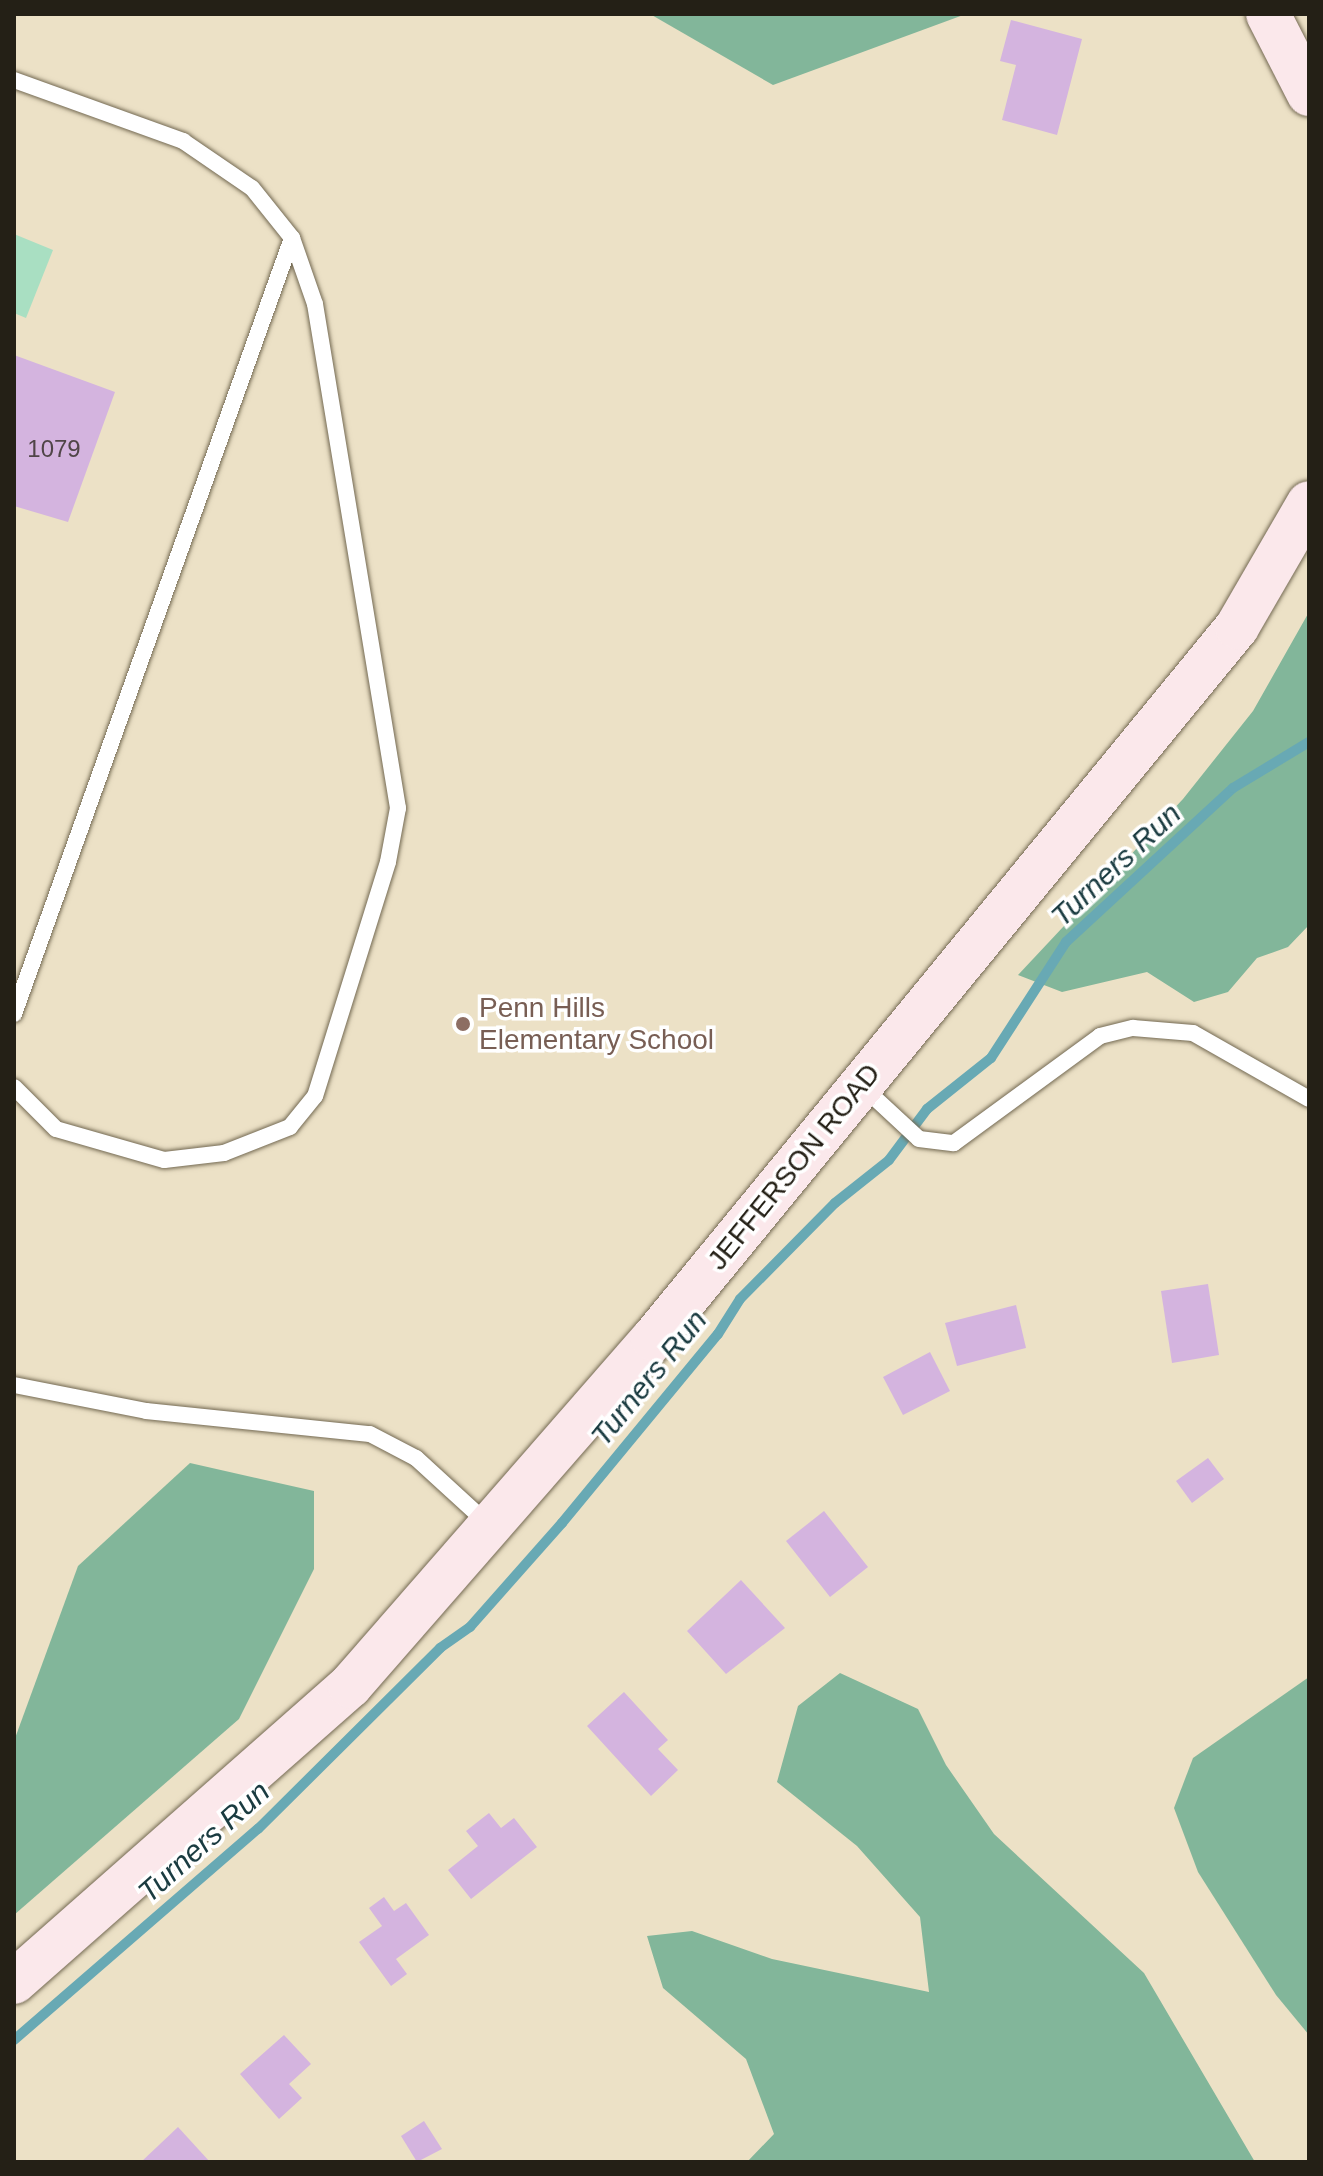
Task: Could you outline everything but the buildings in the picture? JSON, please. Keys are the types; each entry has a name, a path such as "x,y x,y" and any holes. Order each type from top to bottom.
{"street":[{"path":"1268,14 1309,94"},
{"name":"JEFFERSON ROAD","path":"14,1982 350,1686 653,1339 1237,627 1309,503"}],"lane":[{"path":"14,80 183,141 252,188 292,238 315,304 398,808 388,862 315,1096 290,1127 224,1153 164,1160 56,1129 14,1087"},
{"path":"14,1014 292,238"},
{"path":"861,1086 919,1139 954,1143 1100,1036 1133,1028 1193,1033 1309,1099"},
{"path":"14,1385 146,1411 370,1434 416,1458 489,1525"}],"green space":[{"path":"650,14 966,14 773,85"},
{"path":"14,234 53,250 26,318 14,313"},
{"path":"1309,612 1309,925 1288,947 1257,958 1228,992 1194,1002 1147,972 1062,992 1018,975 1183,799 1253,711"},
{"path":"190,1463 314,1491 314,1569 239,1719 14,1915 14,1741 78,1566"},
{"path":"840,1673 918,1709 946,1765 994,1834 1144,1973 1255,2162 747,2162 774,2134 746,2059 663,1988 647,1936 692,1931 772,1959 929,1992 920,1917 857,1846 777,1782 798,1706"},
{"path":"1309,1677 1309,2035 1276,1995 1198,1872 1174,1808 1193,1758"}],"waterway":[{"name":"Turners Run","path":"14,2040 258,1829 440,1648 470,1627 562,1523 718,1334 740,1299 835,1203 889,1160 927,1109 991,1058 1066,942 1233,788 1309,742"}],"place":[{"name":"Penn Hills Elementary School","path":"463,1024"}]}
